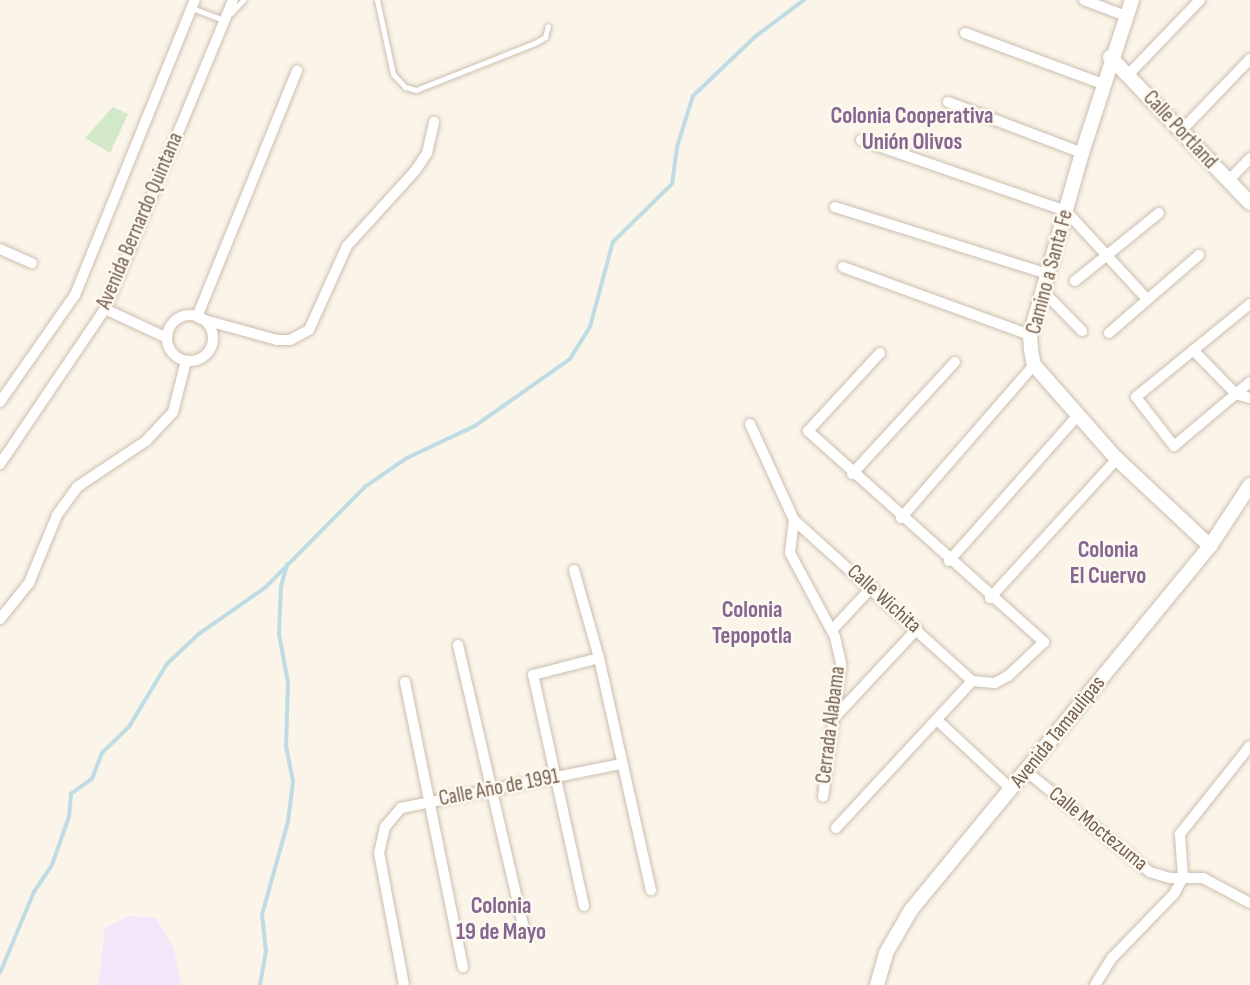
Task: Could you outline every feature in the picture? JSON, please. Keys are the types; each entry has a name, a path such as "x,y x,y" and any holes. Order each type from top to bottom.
{"street":[{"name":"Avenida Bernardo Quintana","path":"0,464 105,309 233,0"},
{"path":"1084,0 1126,16"},
{"name":"Camino a Santa Fe","path":"1132,0 1110,57 1030,335 1034,365 1117,459 1210,546"},
{"path":"1128,75 1200,0"},
{"name":"Avenida Bernardo Quintana","path":"0,402 75,295 193,4"},
{"path":"965,33 1103,84"},
{"name":"Calle Portland","path":"1110,57 1250,203"},
{"path":"1181,131 1250,59"},
{"path":"199,318 298,71"},
{"path":"948,102 1082,153"},
{"path":"167,338 177,320 199,318 277,340 290,340 309,330 347,246 415,172 427,153 435,122"},
{"path":"861,141 1066,211 1108,253 1147,299"},
{"path":"1228,181 1250,158"},
{"path":"835,206 1048,274"},
{"path":"1075,281 1159,213"},
{"path":"0,249 32,262"},
{"path":"1109,333 1199,255"},
{"path":"843,267 1030,335"},
{"path":"1044,291 1082,331"},
{"path":"1250,304 1136,397 1174,446 1250,382"},
{"path":"105,309 167,338 172,353 186,361"},
{"path":"186,361 209,350 212,333 199,318"},
{"path":"1194,349 1236,394 1250,398"},
{"path":"836,828 972,681 995,682 1007,676 1044,642 989,598 808,431 880,353"},
{"path":"0,619 29,583 57,515 77,487 146,441 173,412 186,361"},
{"path":"852,474 955,362"},
{"path":"901,518 1034,365"},
{"path":"948,561 1078,415"},
{"name":"Cerrada Alabama","path":"750,424 794,520 790,553 832,630 841,664 823,797"},
{"path":"989,598 1117,459"},
{"name":"Avenida Tamaulipas","path":"877,985 886,953 911,909 1210,546 1250,485"},
{"name":"Calle Wichita","path":"794,520 872,587 972,681"},
{"path":"574,570 599,658 651,890"},
{"path":"832,630 872,587"},
{"path":"834,719 918,629"},
{"path":"458,645 526,932"},
{"path":"584,906 553,778 533,675 599,658"},
{"path":"405,682 463,967"},
{"path":"937,720 1011,789"},
{"path":"1095,985 1112,958 1174,894 1183,878 1180,834 1247,759 1250,746"},
{"name":"Calle Año de 1991","path":"404,985 379,853 385,827 401,808 622,764"},
{"name":"Calle Moctezuma","path":"1026,771 1150,872 1183,878 1203,878 1250,903"}],"lane":[{"path":"193,4 223,21 243,0"},
{"path":"377,0 393,74 405,87 416,90 535,43 545,37 548,26"}],"shaded area":[{"path":"129,916 156,918 174,948 181,985 98,985 105,928"}],"green space":[{"path":"113,107 128,114 110,153 85,138"}],"waterway":[{"path":"0,973 34,892 52,865 69,817 71,794 92,779 102,753 129,727 167,664 199,634 266,587 365,487 407,458 475,426 570,359 590,327 613,242 672,184 677,147 693,96 755,37 804,0"},
{"path":"260,985 266,952 262,915 288,822 293,782 286,747 288,683 279,634 281,587 287,565"}],"district":[{"name":"Colonia Cooperativa Unión Olivos","path":"912,129"},
{"name":"Colonia El Cuervo","path":"1108,563"},
{"name":"Colonia Tepopotla","path":"752,623"},
{"name":"Colonia 19 de Mayo","path":"501,919"}]}
